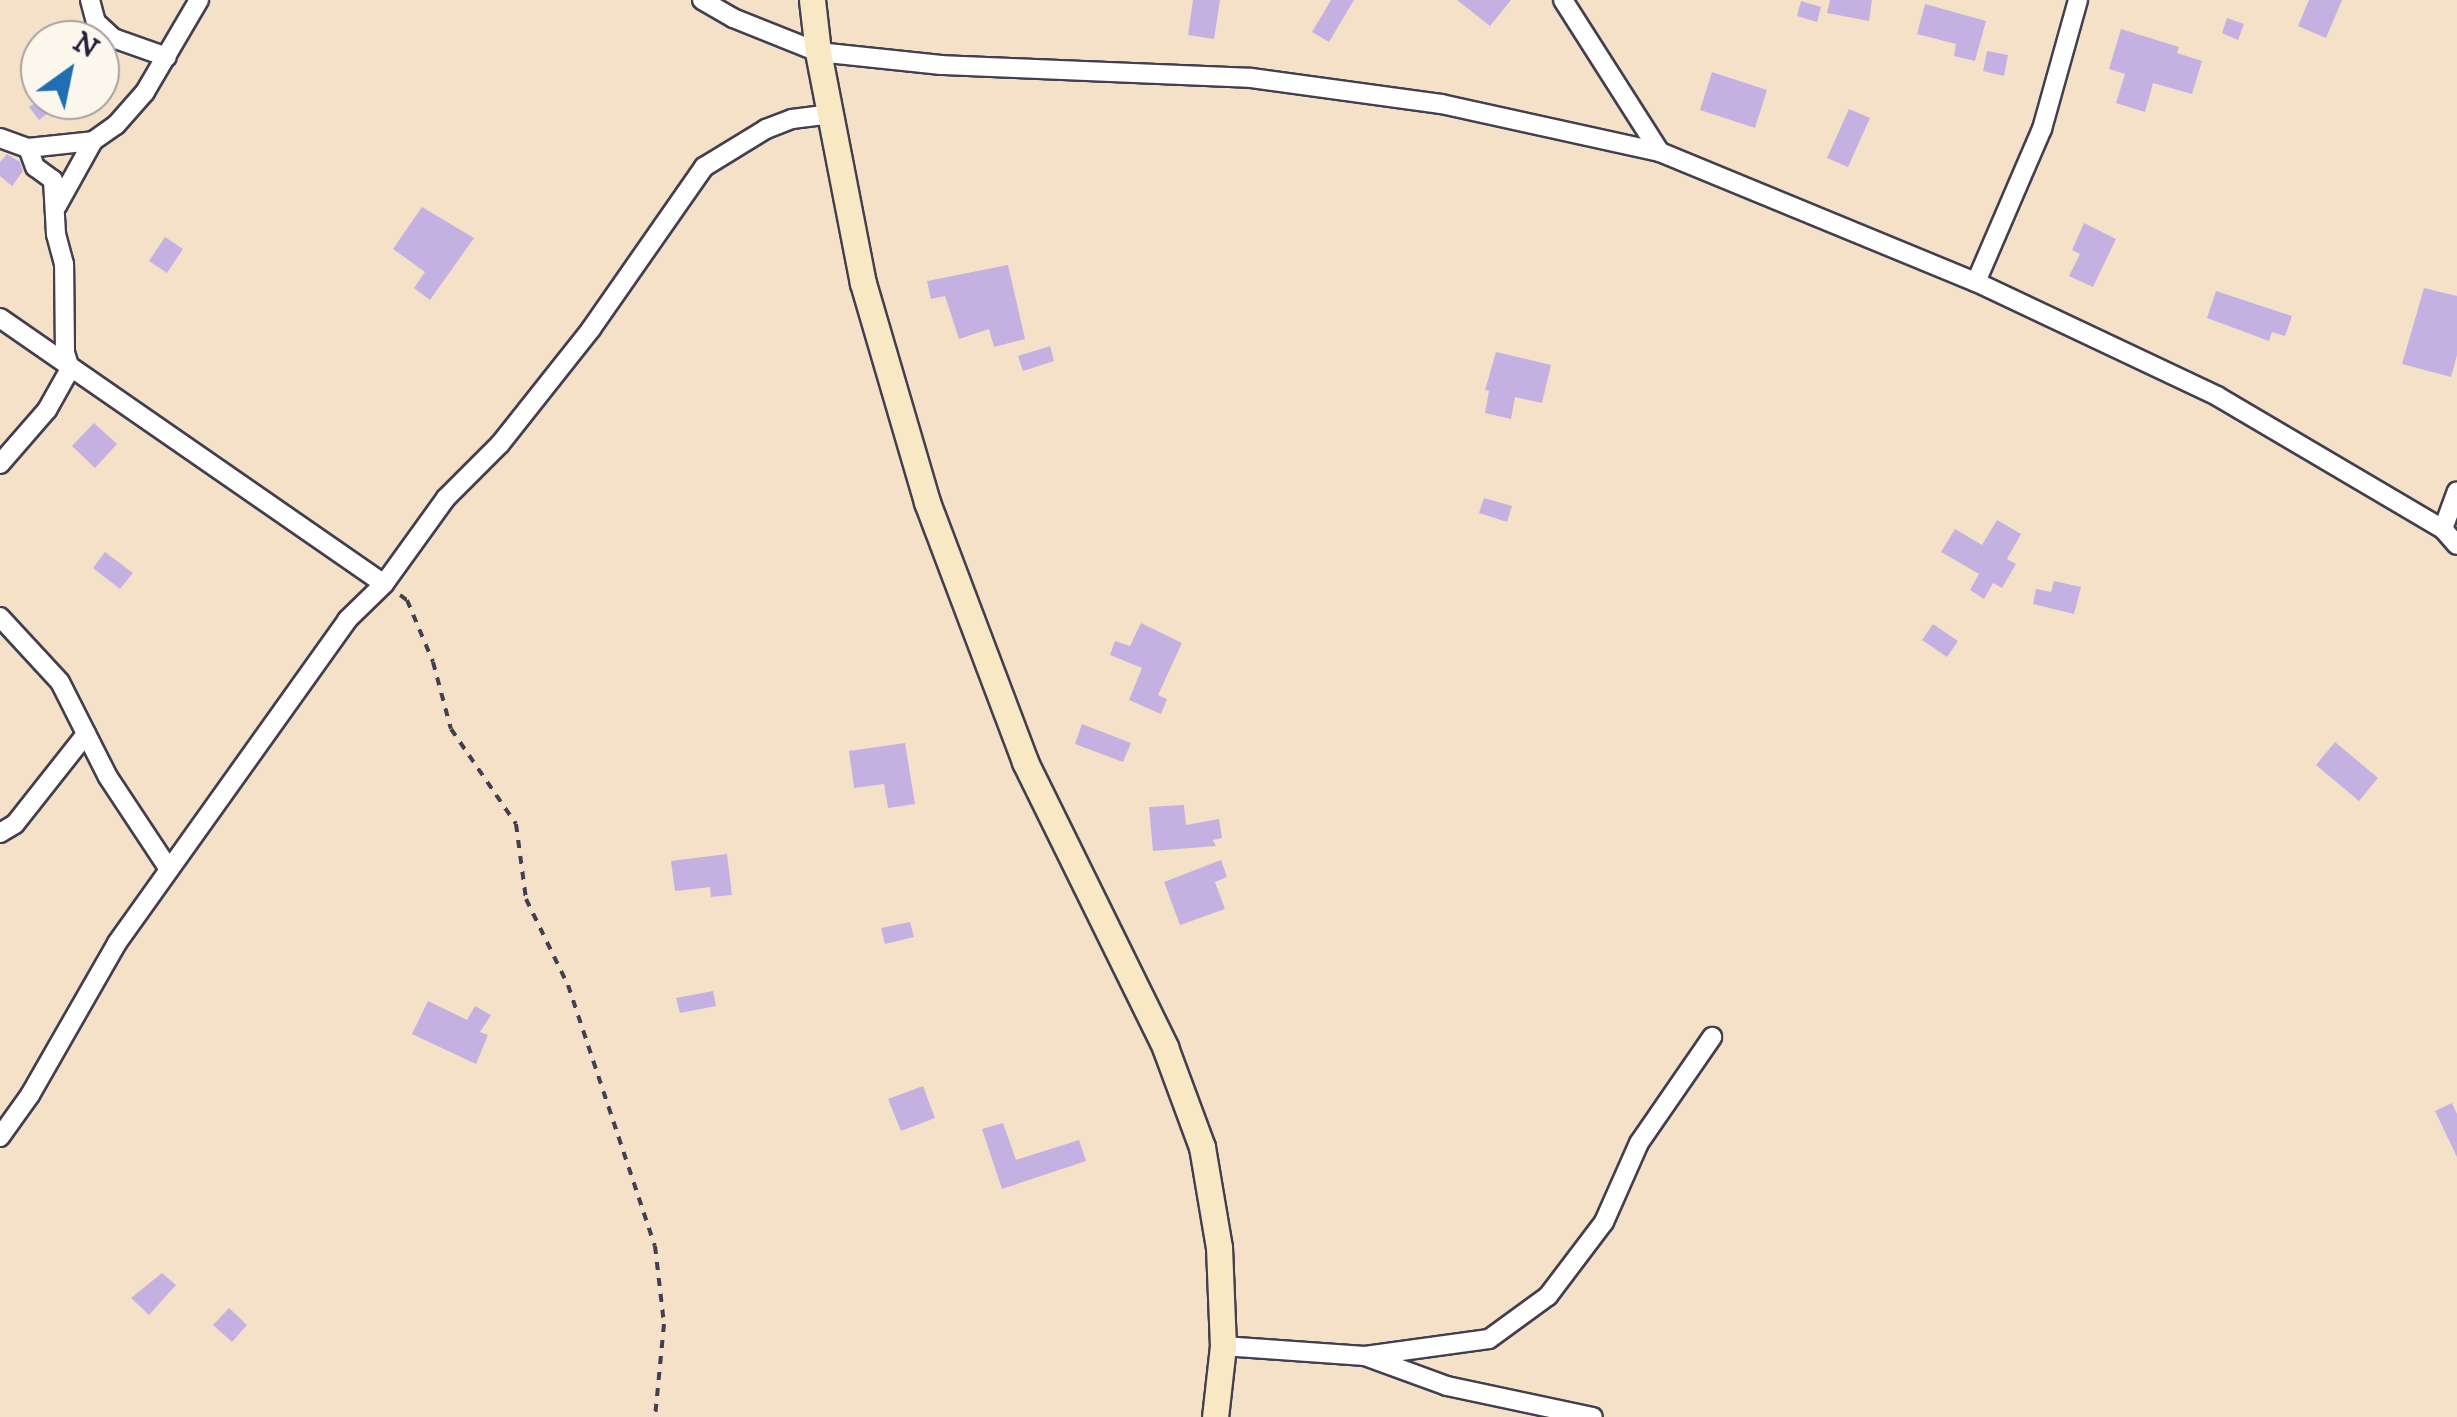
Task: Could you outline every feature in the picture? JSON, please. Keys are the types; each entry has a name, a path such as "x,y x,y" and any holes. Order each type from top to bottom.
{"main road":[{"path":"812,0 818,52 864,283 927,502 1024,762 1165,1047 1202,1147 1219,1247 1224,1346 1214,1417"}],"street":[{"path":"90,0 96,22 113,38 167,57"},
{"path":"56,206 93,142 116,125 145,92 199,0"},
{"path":"702,0 818,52 941,65 1251,78 1441,104 1660,152 1976,282 2217,396 2443,529 2457,545"},
{"path":"1564,0 1660,152"},
{"path":"1976,282 2042,129 2078,0"},
{"path":"0,1137 30,1095 117,943 347,620 384,584 446,498 500,444 591,329 704,167 734,145 792,118 832,114"},
{"path":"0,138 28,148 93,142"},
{"path":"0,464 47,410 70,369 65,353 64,264 56,234 53,180 36,166 28,148"},
{"path":"0,318 70,369 100,383 184,447 384,584"},
{"path":"2443,529 2457,491"},
{"path":"0,617 60,682 108,777 168,869"},
{"path":"0,833 15,824 86,734"},
{"path":"1224,1346 1364,1356 1490,1340 1548,1296 1604,1222 1639,1143 1712,1037"},
{"path":"1364,1356 1447,1386 1593,1417"}],"path":[{"path":"384,584 407,600 434,662 452,729 516,824 526,899 568,985 655,1246 664,1324 655,1417"}],"building":[{"path":"1193,0 1220,0 1214,39 1188,35"},
{"path":"1331,0 1354,0 1329,42 1312,32"},
{"path":"1457,0 1511,0 1490,26"},
{"path":"1830,0 1872,0 1869,21 1827,13"},
{"path":"2309,0 2342,0 2326,38 2298,26"},
{"path":"1801,1 1821,7 1817,22 1797,16"},
{"path":"1925,4 1986,21 1975,61 1954,56 1956,44 1917,34"},
{"path":"2227,18 2244,24 2238,40 2222,33"},
{"path":"2121,29 2179,47 2177,53 2202,61 2192,94 2153,83 2145,112 2116,103 2125,74 2109,69"},
{"path":"1987,51 2008,55 2004,76 1983,71"},
{"path":"1712,72 1767,90 1755,128 1700,110"},
{"path":"1849,109 1870,118 1848,167 1827,158"},
{"path":"7,154 20,162 23,171 12,186 0,176 0,162"},
{"path":"422,207 474,238 430,300 414,288 425,272 393,249"},
{"path":"2084,223 2116,239 2093,287 2069,276 2080,254 2072,250"},
{"path":"165,237 183,249 167,273 149,261"},
{"path":"1008,265 1025,339 994,347 989,329 959,339 945,296 931,299 927,281"},
{"path":"2424,288 2457,296 2457,355 2451,377 2402,364"},
{"path":"2216,291 2292,316 2285,336 2272,332 2269,341 2207,318"},
{"path":"1050,346 1054,361 1023,371 1018,356"},
{"path":"1496,352 1551,365 1542,403 1515,397 1511,419 1485,413 1489,391 1485,390"},
{"path":"94,423 117,444 95,468 72,446"},
{"path":"1484,498 1512,506 1507,522 1479,513"},
{"path":"1997,520 2021,534 2007,559 2016,564 2002,588 1993,583 1984,599 1970,590 1979,574 1941,552 1955,529 1982,545"},
{"path":"105,552 133,573 120,589 93,568"},
{"path":"2054,581 2081,587 2074,614 2033,604 2036,589 2051,592"},
{"path":"1141,623 1182,643 1158,695 1167,699 1161,714 1129,700 1142,668 1110,655 1115,641 1130,646"},
{"path":"1933,624 1958,641 1947,657 1922,640"},
{"path":"1082,724 1131,743 1123,762 1075,744"},
{"path":"2335,742 2378,778 2359,801 2316,765"},
{"path":"905,743 915,804 888,808 884,784 854,788 849,751"},
{"path":"1184,805 1186,825 1219,819 1222,838 1213,840 1216,846 1153,851 1149,807"},
{"path":"727,854 732,895 711,897 710,887 675,891 671,861"},
{"path":"1221,860 1227,877 1215,882 1225,909 1180,925 1164,882"},
{"path":"910,922 914,937 885,944 881,928"},
{"path":"713,991 716,1006 680,1013 676,998"},
{"path":"428,1001 467,1020 475,1006 491,1015 480,1032 488,1035 476,1064 412,1034"},
{"path":"923,1086 935,1118 901,1131 888,1099"},
{"path":"2452,1103 2457,1114 2457,1157 2435,1111"},
{"path":"1003,1123 1016,1160 1079,1140 1086,1161 1002,1189 982,1129"},
{"path":"162,1273 176,1285 149,1315 131,1298"},
{"path":"229,1308 247,1325 232,1342 213,1325"}]}
